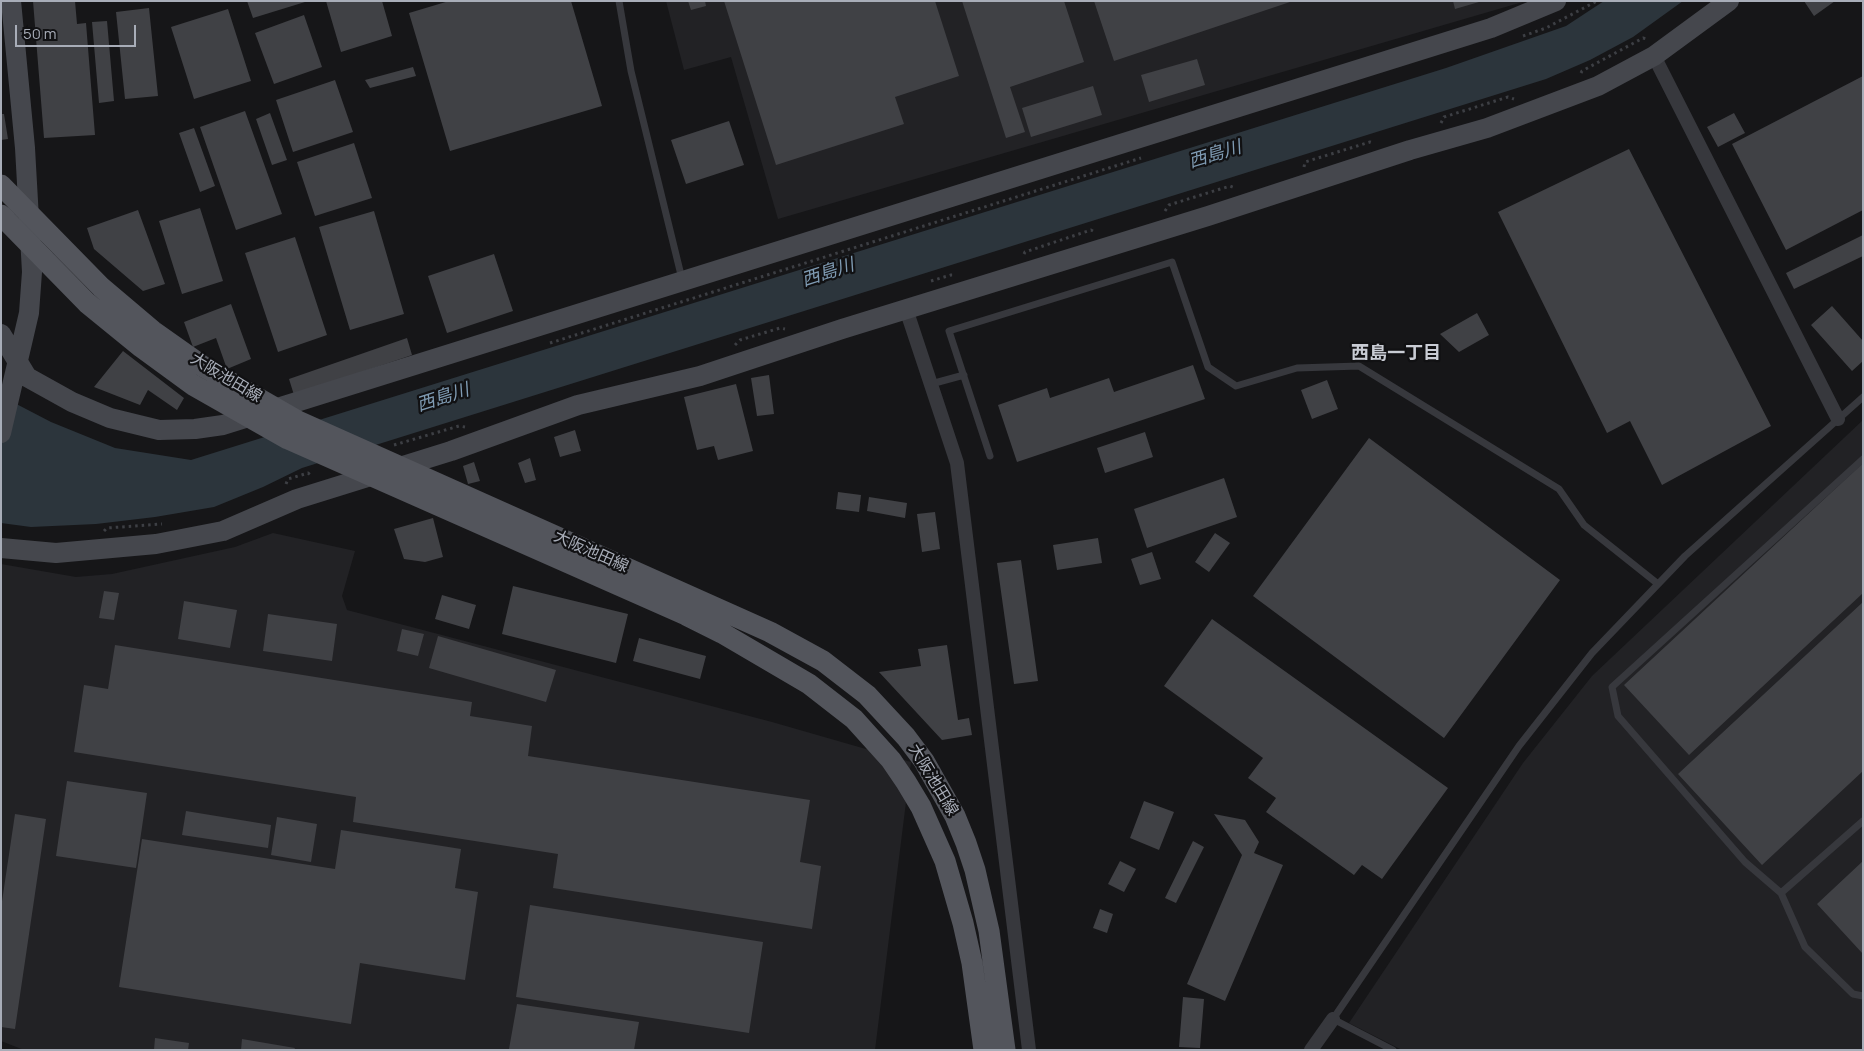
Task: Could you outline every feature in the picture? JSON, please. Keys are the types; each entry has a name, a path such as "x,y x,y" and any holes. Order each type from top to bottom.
{"main road":[{"name":"大阪池田線","path":"1,186 101,287 153,331 204,367 298,421 770,632 823,661 866,695 906,737 924,762 955,816 966,843 975,870 988,931 1005,1050"},
{"name":"大阪池田線","path":"1,215 87,303 141,347 193,385 288,439 686,615 722,633 809,684 854,719 891,760 906,782 921,807 945,861 961,915 972,964 984,1050"}],"street":[{"path":"1,433 19,363 29,313 32,272 25,148 10,1"},
{"path":"1,334 27,377 72,402 110,418 159,430 195,429 232,422 1491,28 1556,1"},
{"path":"1,548 56,553 156,544 223,531 297,499 451,451 578,405 700,376 906,309 1208,216 1410,150 1487,128 1598,86 1652,48 1730,1"},
{"path":"1652,48 1838,419"},
{"path":"906,309 957,463 1029,1050"},
{"path":"1311,1050 1333,1019"}],"lane":[{"path":"619,1 631,71 683,281"},
{"path":"990,456 949,331 1172,262 1208,367 1236,386 1297,368 1359,366 1559,489 1584,525 1658,584"},
{"path":"931,384 964,374"},
{"path":"1393,1050 1333,1019 1519,746 1592,653 1685,556 1863,396"},
{"path":"1863,459 1612,687 1618,716 1745,862 1781,893 1805,947 1853,994 1863,996"},
{"path":"1781,893 1863,821"}],"path":[{"path":"1579,78 1582,70 1643,38 1652,48"},
{"path":"1440,126 1444,117 1508,98 1517,101"},
{"path":"1302,170 1305,162 1370,142 1380,145"},
{"path":"1164,214 1169,205 1230,186 1240,189"},
{"path":"735,345 740,340 780,328 792,330"},
{"path":"392,449 394,445 459,426 472,428"},
{"path":"284,487 288,479 308,473 314,477"}],"shaded area":[{"path":"666,1 1526,1 778,219 731,57 684,70"},
{"path":"1863,420 1863,1050 1402,1050 1349,1023 1523,763 1592,676"},
{"path":"273,533 355,551 342,596 347,610 772,722 911,762 875,1050 24,1050 1,1041 1,564 76,577 112,574 235,547"}],"water":[{"name":"西島川","path":"1604,1 1683,1 1633,37 1590,60 1546,79 302,468 263,487 214,507 96,524 31,527 1,523 1,396 51,422 115,448 191,460 1446,68 1566,26"}],"building":[{"path":"33,1 75,1 77,24 86,23 95,135 44,138"},
{"path":"247,1 305,1 305,2 253,18"},
{"path":"326,1 382,1 392,36 341,52"},
{"path":"449,1 571,1 602,106 450,151 409,13"},
{"path":"688,1 705,1 706,6 691,10"},
{"path":"724,1 935,1 959,76 895,97 904,124 776,165"},
{"path":"962,1 1064,1 1084,62 1010,87 1025,132 1006,138"},
{"path":"1094,1 1290,1 1290,2 1114,61"},
{"path":"1453,1 1479,1 1479,2 1455,9"},
{"path":"1804,1 1835,1 1814,16"},
{"path":"149,8 158,96 125,99 116,12"},
{"path":"228,9 251,81 194,99 171,27"},
{"path":"304,15 322,67 274,84 255,33"},
{"path":"107,21 114,101 99,103 92,22"},
{"path":"1197,59 1205,85 1149,102 1141,75"},
{"path":"413,67 416,76 370,88 365,80"},
{"path":"1863,76 1863,210 1786,250 1732,144"},
{"path":"335,80 353,132 293,152 276,100"},
{"path":"1093,86 1102,115 1031,137 1022,108"},
{"path":"245,111 282,214 236,230 200,127"},
{"path":"270,113 287,160 272,165 256,119"},
{"path":"1734,113 1745,133 1718,147 1707,127"},
{"path":"1,114 4,114 8,139 1,140"},
{"path":"729,121 744,165 686,184 671,140"},
{"path":"194,128 215,186 200,192 179,133"},
{"path":"354,143 372,198 315,216 297,162"},
{"path":"1629,149 1771,426 1662,485 1630,421 1607,433 1498,212"},
{"path":"200,208 223,281 182,294 159,221"},
{"path":"138,210 165,284 143,291 94,249 87,228"},
{"path":"374,211 404,314 350,330 319,227"},
{"path":"1863,235 1863,256 1794,289 1786,273"},
{"path":"295,237 327,335 278,352 245,253"},
{"path":"494,254 513,311 447,333 428,276"},
{"path":"231,304 251,359 227,369 216,338 193,347 184,322"},
{"path":"1832,306 1863,341 1863,361 1852,371 1811,325"},
{"path":"1477,313 1489,335 1459,352 1440,334"},
{"path":"407,338 412,355 294,395 289,379"},
{"path":"123,351 184,398 177,410 148,390 140,405 94,387"},
{"path":"1193,365 1205,399 1017,462 998,405 1047,388 1050,398 1109,378 1114,392"},
{"path":"769,375 774,414 757,416 751,378"},
{"path":"1327,380 1338,409 1312,419 1301,390"},
{"path":"736,384 753,451 718,460 714,446 697,450 684,397"},
{"path":"575,430 581,451 560,457 554,437"},
{"path":"1145,432 1153,457 1105,473 1097,448"},
{"path":"1369,438 1560,580 1444,738 1253,596"},
{"path":"530,458 536,480 525,483 518,463"},
{"path":"474,462 480,481 468,484 463,466"},
{"path":"1863,463 1863,593 1689,755 1624,685"},
{"path":"1224,478 1237,517 1147,548 1134,509"},
{"path":"838,492 861,495 859,512 836,509"},
{"path":"869,497 907,503 905,518 867,511"},
{"path":"935,512 940,549 922,552 917,514"},
{"path":"433,518 443,557 425,562 404,559 394,529"},
{"path":"1215,533 1230,543 1209,572 1195,562"},
{"path":"1098,538 1102,563 1057,570 1053,545"},
{"path":"1152,552 1161,579 1140,585 1131,559"},
{"path":"1021,560 1038,681 1014,684 997,563"},
{"path":"513,586 628,614 616,663 502,634"},
{"path":"104,591 119,593 114,620 99,618"},
{"path":"442,595 476,605 469,629 435,619"},
{"path":"184,601 237,610 230,648 178,639"},
{"path":"1863,602 1863,771 1762,865 1678,774"},
{"path":"268,614 337,624 332,661 263,651"},
{"path":"1212,619 1448,788 1382,879 1362,865 1354,875 1266,812 1276,798 1248,778 1263,758 1164,686"},
{"path":"402,629 424,634 418,656 397,651"},
{"path":"438,636 556,670 546,702 429,668"},
{"path":"639,638 706,656 700,679 633,661"},
{"path":"115,645 472,702 470,716 532,726 528,756 810,800 800,862 821,866 812,929 553,888 558,854 353,822 356,797 74,752 84,685 108,689"},
{"path":"947,645 958,720 969,718 972,735 942,740 879,672 921,666 918,649"},
{"path":"67,781 147,793 136,868 56,856"},
{"path":"1144,801 1174,812 1159,850 1130,838"},
{"path":"186,811 271,825 268,848 182,835"},
{"path":"15,814 46,819 15,1029 1,1027 1,908"},
{"path":"1214,814 1245,820 1259,842 1254,853 1283,865 1225,1001 1187,984 1242,855"},
{"path":"277,817 317,824 311,862 271,855"},
{"path":"341,830 461,849 455,888 478,892 465,980 360,963 351,1024 119,987 142,839 335,869"},
{"path":"1193,841 1204,847 1176,903 1165,898"},
{"path":"1120,861 1136,869 1124,892 1108,884"},
{"path":"1863,861 1863,954 1817,904"},
{"path":"530,905 763,942 749,1033 516,997"},
{"path":"1100,909 1113,914 1107,933 1093,928"},
{"path":"1183,997 1204,999 1200,1048 1179,1047"},
{"path":"517,1004 639,1022 634,1050 509,1049"},
{"path":"155,1038 189,1043 188,1050 154,1050"},
{"path":"242,1039 295,1048 294,1050 241,1050"}],"district":[{"name":"西島一丁目","path":"1396,354"}]}
